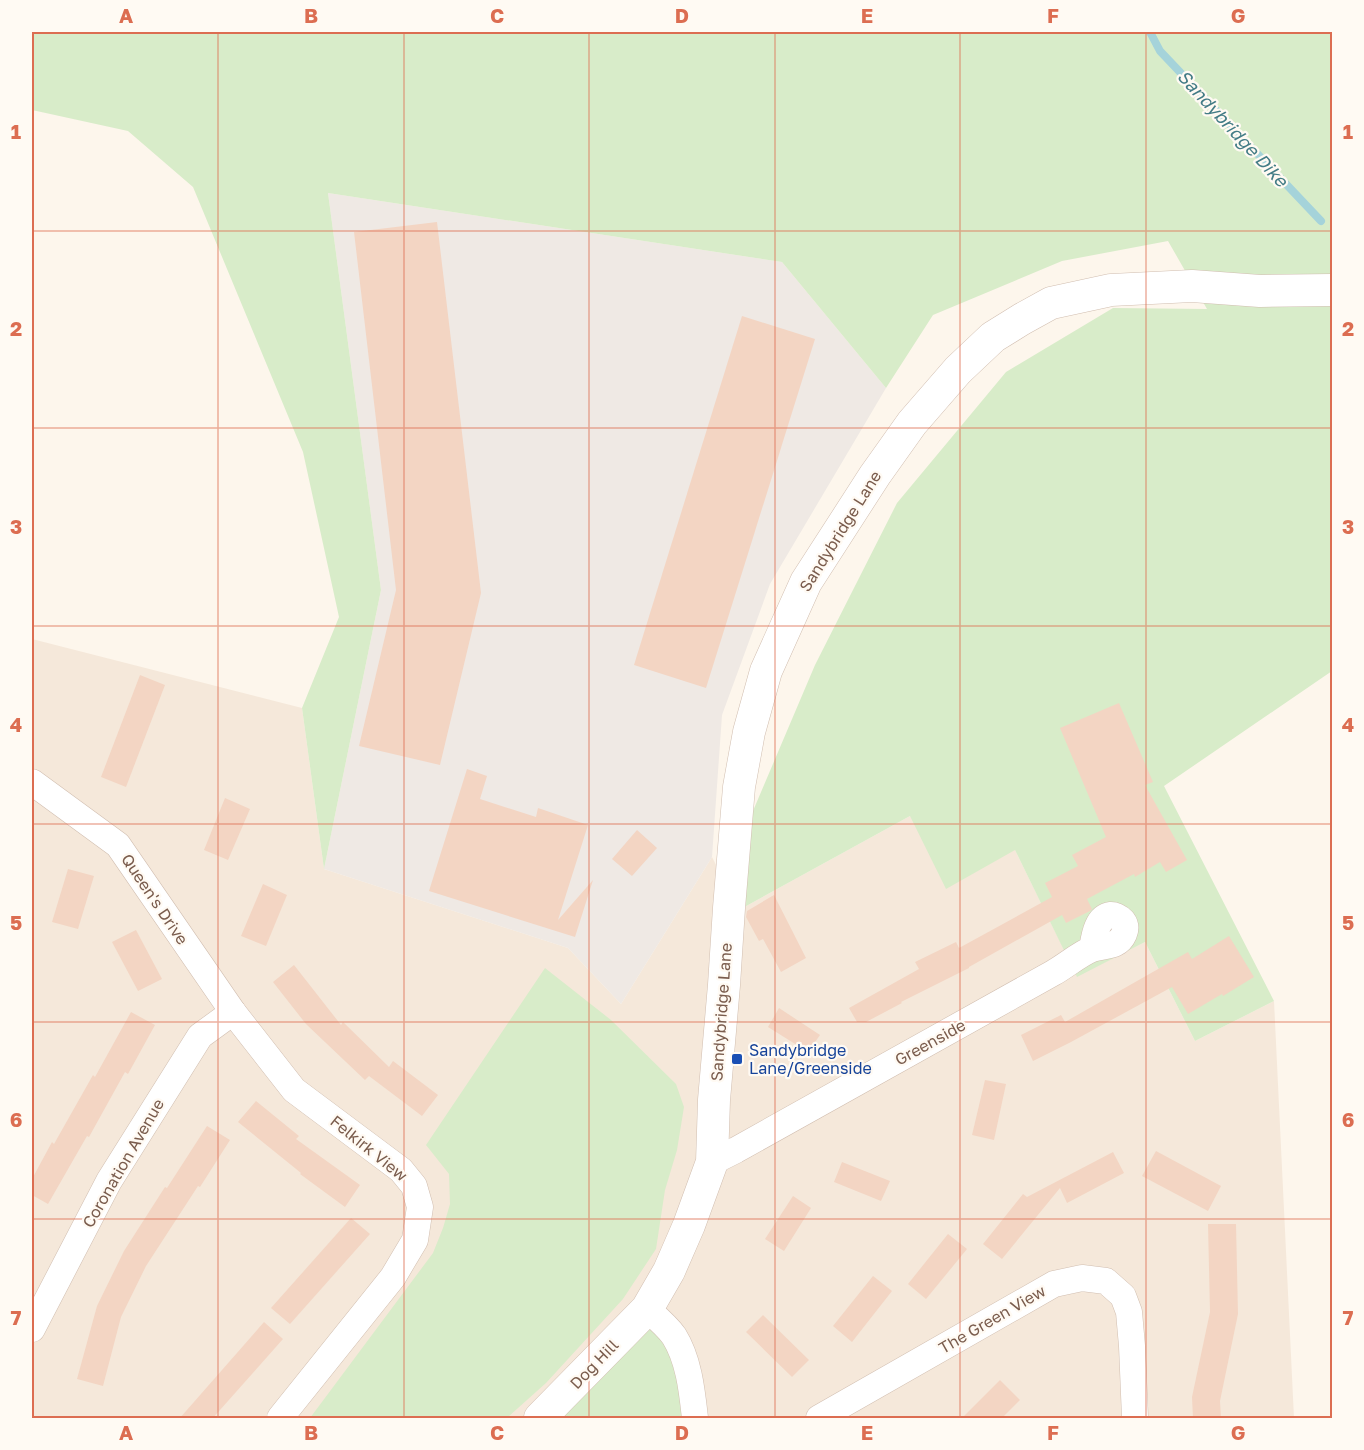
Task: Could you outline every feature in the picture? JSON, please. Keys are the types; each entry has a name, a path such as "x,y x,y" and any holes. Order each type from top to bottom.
{"street":[{"name":"Sandybridge Lane","path":"647,1309 669,1271 681,1244 712,1162 714,1100 739,787 749,732 766,671 806,582 875,475 912,423 958,370 993,337 1022,318 1052,303 1111,290 1192,286 1260,291 1332,290"},
{"name":"Queen's Drive","path":"32,782 118,845 233,1012"},
{"name":"Greenside","path":"712,1162 1053,973 1092,949"},
{"name":"Coronation Avenue","path":"32,1329 109,1181 200,1036 233,1012"},
{"name":"Felkirk View","path":"233,1012 294,1090 401,1170 414,1186 420,1207 414,1240 393,1277 280,1419"},
{"name":"The Green View","path":"819,1419 1054,1284 1082,1278 1106,1281 1123,1296 1130,1312 1135,1419"},
{"name":"Dog Hill","path":"540,1419 647,1309"},
{"path":"647,1309 674,1336 690,1379 695,1419"}],"shaded area":[{"path":"328,193 782,262 886,388 770,584 722,715 712,857 621,1004 568,948 324,869 381,590"},
{"path":"32,639 302,708 324,869 568,948 621,1004 712,857 739,910 910,816 1015,850 1077,976 1145,942 1195,1041 1274,1001 1294,1418 32,1418"}],"green space":[{"path":"32,32 1332,32 1332,671 1164,786 1274,1001 1195,1041 1145,942 1077,977 1015,850 946,889 910,816 739,910 747,825 815,665 897,503 1006,372 1113,308 1207,309 1168,241 1062,261 933,315 886,388 782,262 328,193 381,590 324,869 302,708 339,617 303,452 193,187 128,131 32,110"},
{"path":"545,968 611,1020 676,1084 684,1107 677,1150 665,1190 656,1249 623,1299 546,1383 507,1418 310,1418 433,1253 450,1204 449,1174 426,1145"},
{"path":"659,1321 695,1418 540,1418"}],"building":[{"path":"437,222 481,593 440,765 359,746 396,590 354,232"},
{"path":"742,316 815,339 706,688 634,665"},
{"path":"140,675 165,685 126,787 101,777"},
{"path":"1119,703 1153,782 1145,785 1187,860 1166,872 1160,862 1135,877 1134,874 1087,899 1092,909 1090,911 1066,923 1062,915 969,968 866,1022 857,1022 849,1008 919,969 915,962 956,942 959,948 1052,897 1045,883 1078,866 1072,855 1106,837 1060,728"},
{"path":"467,769 487,776 480,799 536,817 538,808 588,825 558,920 593,880 575,937 429,891"},
{"path":"225,798 250,809 228,860 204,850"},
{"path":"637,830 657,848 632,876 612,859"},
{"path":"68,869 94,876 78,929 52,922"},
{"path":"263,884 287,895 266,946 241,936"},
{"path":"774,895 806,958 781,972 763,939 759,941 746,917 747,911"},
{"path":"136,930 162,979 138,991 112,942"},
{"path":"1229,936 1254,977 1188,1014 1172,987 1033,1061 1021,1035 1061,1015 1065,1022 1188,952 1192,959"},
{"path":"294,965 341,1025 343,1022 389,1067 393,1061 438,1095 422,1116 369,1076 365,1080 306,1024 273,982"},
{"path":"779,1008 820,1035 808,1052 768,1027"},
{"path":"131,1012 155,1025 128,1074 125,1072 48,1204 32,1195 32,1179 93,1075 95,1077"},
{"path":"985,1080 1006,1084 994,1140 972,1135"},
{"path":"256,1101 299,1136 296,1139 360,1185 345,1207 300,1174 238,1122"},
{"path":"207,1126 230,1140 146,1266 121,1317 103,1386 77,1379 97,1306 124,1251"},
{"path":"1156,1151 1221,1186 1208,1211 1142,1176"},
{"path":"1113,1152 1124,1173 1067,1203 1060,1188 1002,1259 983,1244 1023,1194 1027,1197"},
{"path":"842,1162 890,1181 881,1201 834,1182"},
{"path":"793,1196 811,1208 784,1251 765,1239"},
{"path":"351,1218 370,1234 290,1324 271,1308"},
{"path":"1208,1224 1236,1224 1238,1314 1220,1401 1221,1419 1193,1419 1192,1397 1210,1312"},
{"path":"948,1234 967,1249 926,1299 908,1284"},
{"path":"873,1276 892,1291 852,1342 833,1326"},
{"path":"763,1315 809,1360 792,1377 746,1332"},
{"path":"264,1322 283,1339 212,1419 179,1419"},
{"path":"1000,1380 1020,1400 1001,1419 961,1419"}],"waterway":[{"name":"Sandybridge Dike","path":"1150,32 1160,51 1321,221"}],"place":[{"name":"Sandybridge Lane/Greenside","path":"737,1059"}]}
